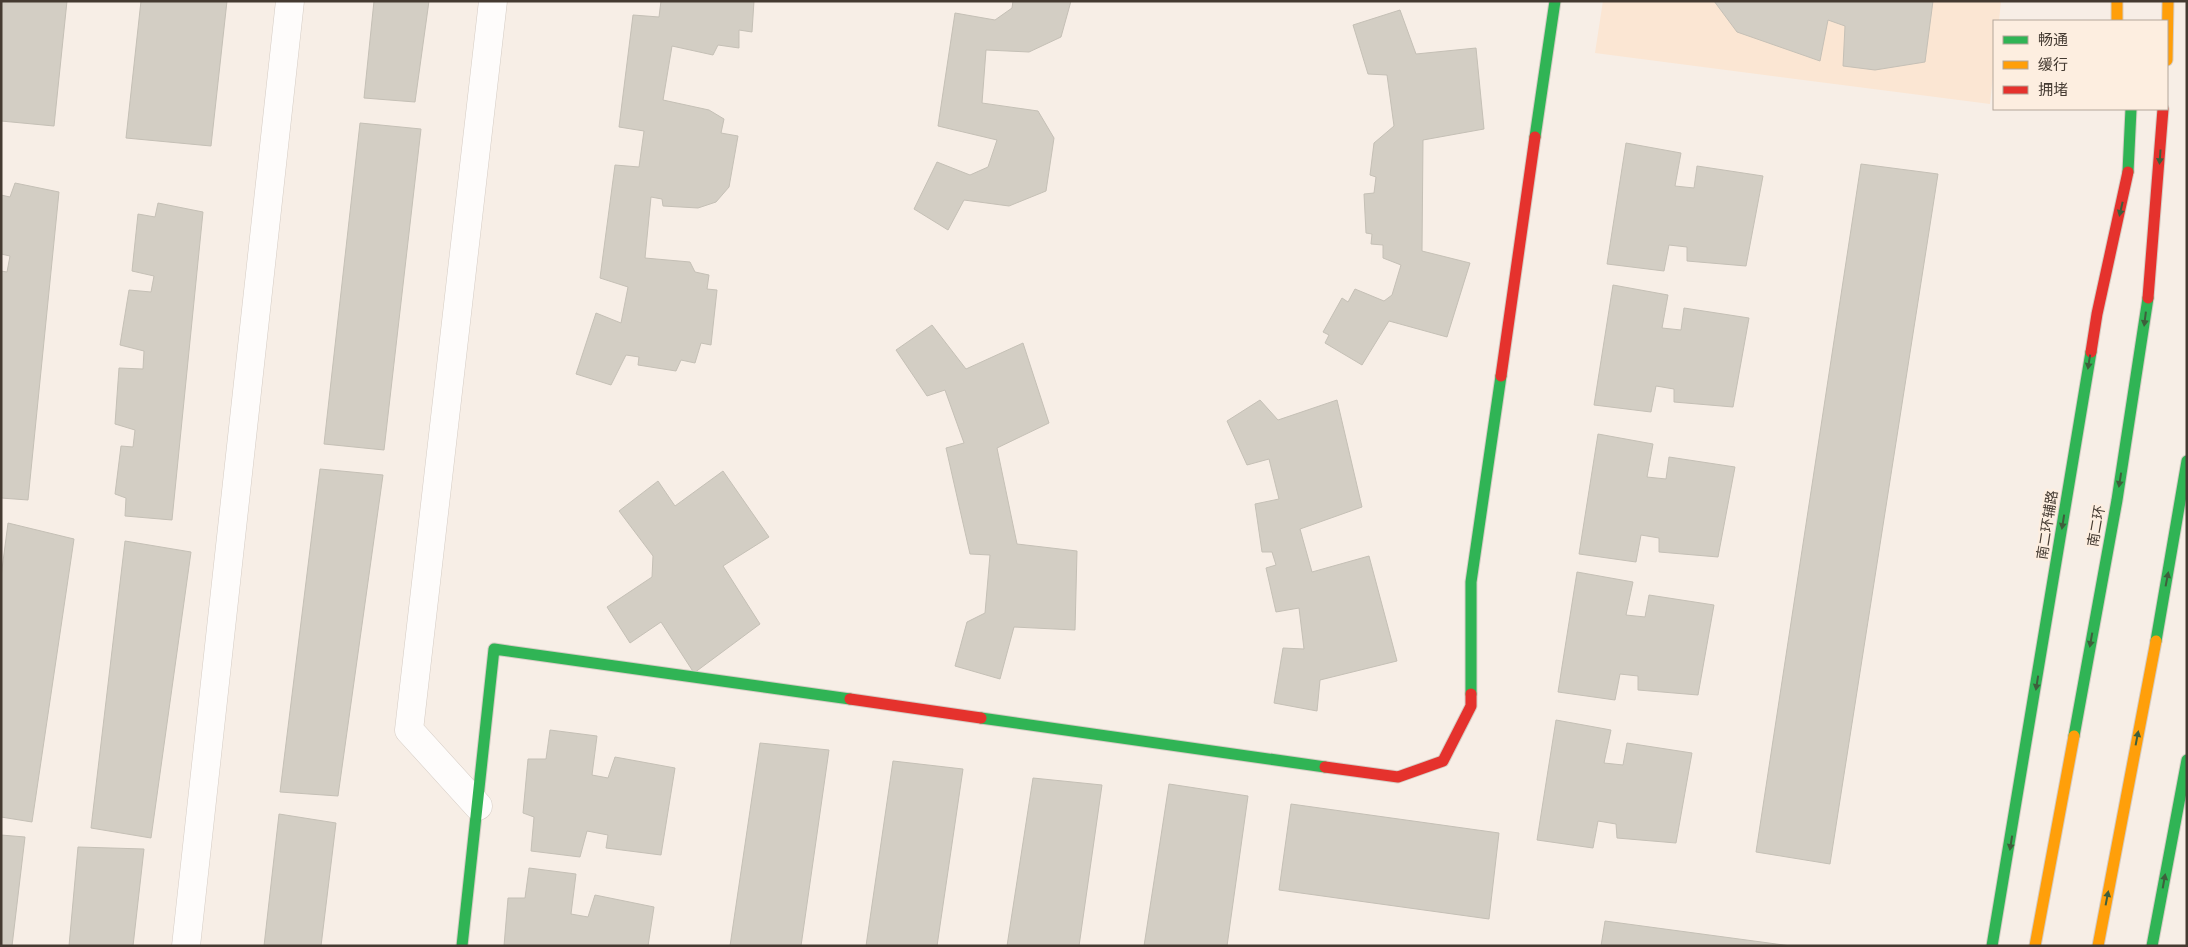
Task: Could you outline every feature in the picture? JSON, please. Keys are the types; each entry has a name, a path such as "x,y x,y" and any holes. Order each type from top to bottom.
{"main road":[{"path":"2117,1 2117,20"},
{"path":"2168,1 2168,20"},
{"path":"462,946 494,649 1398,777 1443,761 1471,706 1471,582 1554,3"},
{"name":"南二环辅路","path":"1992,946 2008,863 2097,314 2128,179 2131,110"},
{"name":"南二环","path":"2035,946 2113,518 2141,349 2154,240 2163,110"},
{"path":"2097,314 2106,218"},
{"path":"2098,946 2170,566 2187,461"},
{"path":"2152,946 2187,760"}],"street":[{"path":"186,946 290,1"},
{"path":"478,806 409,730 493,1"}],"shaded area":[{"path":"1603,1 2001,1 1999,20 1993,20 1993,76 1990,104 1595,53"}],"building":[{"path":"1,1 67,1 54,126 1,121"},
{"path":"141,1 227,1 211,146 126,138"},
{"path":"374,1 429,1 415,102 364,98"},
{"path":"661,1 754,1 752,32 739,30 739,48 718,45 713,55 672,46 663,100 709,110 724,119 721,133 738,136 729,187 716,202 698,208 663,206 662,199 651,197 645,258 690,262 695,272 709,275 707,289 717,290 711,345 701,343 695,363 681,360 676,371 638,365 639,357 626,355 611,385 576,374 596,313 621,323 628,287 600,278 615,165 639,167 644,131 619,127 633,15 659,17"},
{"path":"1013,1 1071,1 1061,37 1029,52 986,50 982,103 1038,111 1054,138 1046,191 1009,206 964,200 948,230 914,209 937,162 970,175 988,167 997,140 938,126 955,13 995,20 1012,8"},
{"path":"1714,1 1933,1 1925,62 1875,70 1843,66 1845,26 1828,20 1820,61 1737,32"},
{"path":"1400,10 1416,54 1476,48 1484,129 1423,140 1422,251 1470,263 1447,337 1389,321 1362,365 1325,343 1329,335 1323,332 1342,298 1348,302 1355,289 1384,301 1392,295 1401,265 1383,258 1383,245 1371,244 1372,234 1366,233 1364,194 1374,193 1376,177 1370,175 1374,143 1394,126 1387,75 1368,74 1353,25"},
{"path":"360,123 421,129 384,450 324,444"},
{"path":"1626,143 1681,153 1675,186 1694,188 1697,166 1763,176 1746,266 1687,261 1687,247 1669,245 1664,271 1607,264"},
{"path":"1861,164 1938,174 1830,864 1756,852"},
{"path":"15,183 59,192 28,500 1,498 1,271 7,272 10,256 1,254 1,195 10,197"},
{"path":"158,203 203,212 172,520 125,516 126,498 115,494 121,446 133,447 135,430 115,424 119,368 143,369 144,351 120,345 129,290 151,292 154,276 132,271 138,214 155,217"},
{"path":"1613,285 1668,295 1662,328 1681,330 1684,308 1749,318 1733,407 1674,402 1674,389 1656,386 1651,412 1594,405"},
{"path":"932,325 966,369 1023,343 1049,423 997,448 1017,544 1077,551 1075,630 1014,627 1000,679 955,666 967,622 985,613 990,555 970,554 946,448 964,443 945,390 927,396 896,350"},
{"path":"1260,400 1278,420 1337,400 1362,507 1300,529 1312,572 1369,556 1397,661 1320,680 1317,711 1274,703 1283,648 1304,649 1299,608 1276,612 1266,568 1276,565 1272,552 1262,552 1255,504 1279,499 1269,459 1247,465 1227,421"},
{"path":"1598,434 1653,444 1647,477 1666,479 1669,457 1735,467 1718,557 1659,552 1659,538 1641,535 1636,562 1579,554"},
{"path":"320,469 383,475 338,796 280,792"},
{"path":"723,471 769,537 723,566 760,624 694,673 661,622 630,643 607,607 652,577 653,556 619,511 658,481 675,506"},
{"path":"8,523 74,539 32,822 1,817 1,577"},
{"path":"125,541 191,552 151,838 91,828"},
{"path":"1577,572 1633,582 1626,615 1645,617 1649,595 1714,605 1698,695 1638,690 1638,676 1620,674 1615,700 1558,692"},
{"path":"1556,720 1611,730 1604,763 1623,765 1627,743 1692,753 1676,843 1617,838 1616,824 1598,821 1593,848 1537,840"},
{"path":"550,730 597,736 592,775 608,778 615,757 675,768 661,855 606,848 608,835 587,831 580,857 531,851 534,817 523,813 528,759 546,759"},
{"path":"760,743 829,750 801,946 730,946"},
{"path":"893,761 963,769 937,946 866,946"},
{"path":"1033,778 1102,785 1079,946 1007,946"},
{"path":"1169,784 1248,796 1227,946 1144,946"},
{"path":"1291,804 1499,833 1489,919 1279,890"},
{"path":"279,814 336,823 321,946 264,946"},
{"path":"1,835 25,837 12,946 1,946"},
{"path":"78,847 144,849 133,946 69,946"},
{"path":"529,868 576,874 571,914 588,917 595,895 654,907 648,946 504,946 508,898 525,898"},
{"path":"1605,921 1791,946 1601,946"}],"traffic: fast":[{"path":"1535,137 1555,1"},
{"path":"2128,172 2131,110"},
{"path":"2074,736 2117,500 2148,298"},
{"path":"1992,946 2091,352"},
{"path":"1471,694 1471,582 1501,376"},
{"path":"2156,641 2187,461"},
{"path":"462,946 494,649 850,699"},
{"path":"981,718 1325,767"},
{"path":"2152,946 2187,760"}],"traffic: slow":[{"path":"2117,1 2117,20"},
{"path":"2168,1 2168,20"},
{"path":"2098,946 2156,641"},
{"path":"2035,946 2074,736"}],"traffic: jam":[{"path":"2148,298 2163,110"},
{"path":"1501,376 1535,137"},
{"path":"2091,352 2097,314 2128,172"},
{"path":"1325,767 1398,777 1443,761 1471,706 1471,694"},
{"path":"850,699 981,718"}]}
